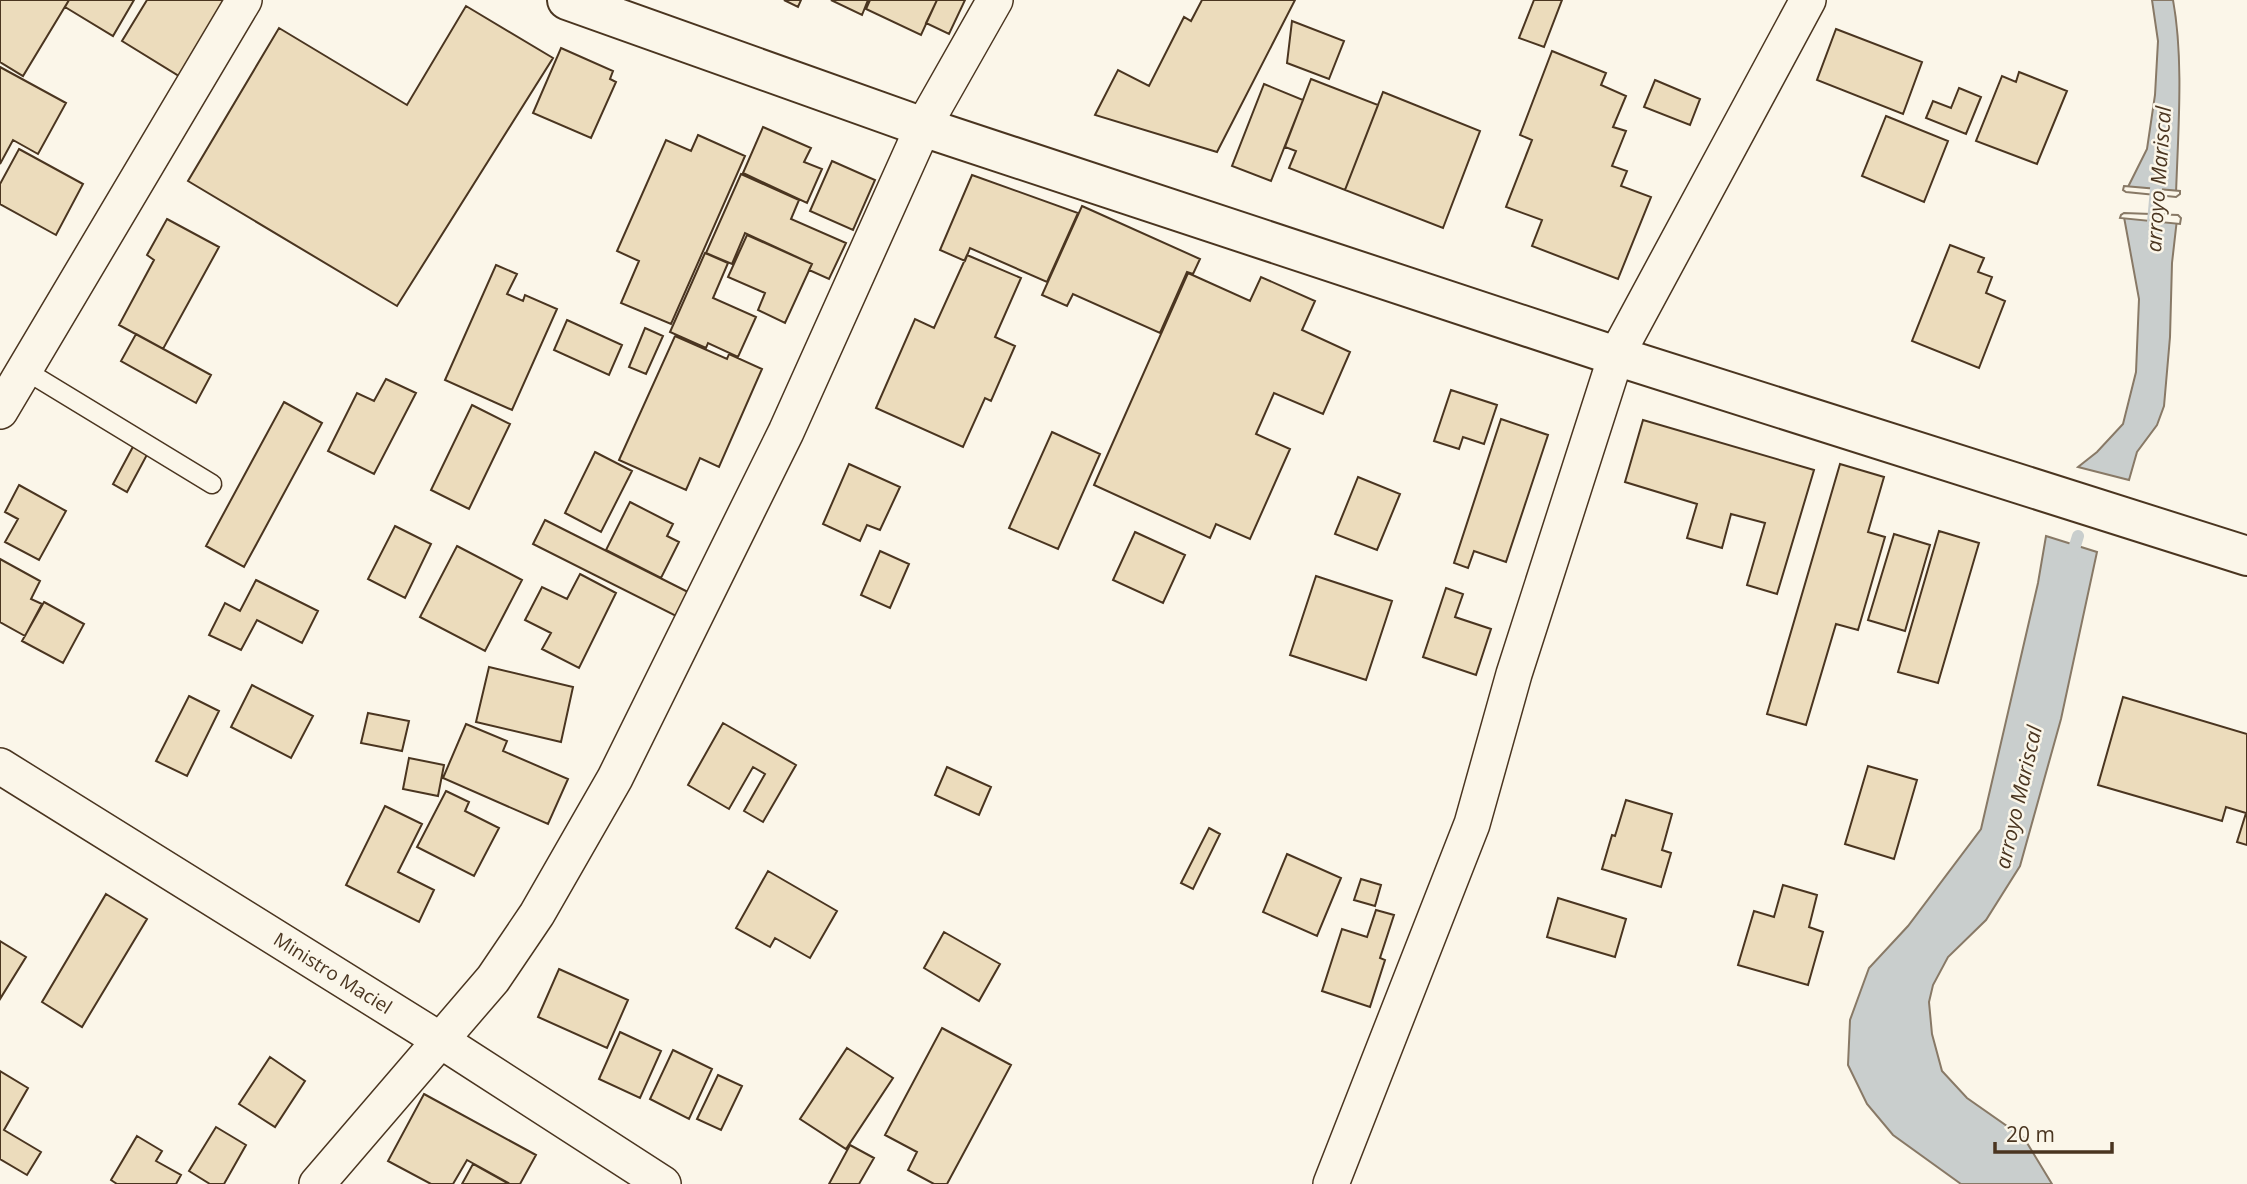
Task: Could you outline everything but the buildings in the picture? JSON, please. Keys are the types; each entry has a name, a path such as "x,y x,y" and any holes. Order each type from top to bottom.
{"main road":[{"path":"567,0 923,127 1616,356 2247,556"}],"street":[{"path":"0,411 244,0"},
{"path":"317,1184 494,979 530,925 615,778 786,432 923,127 995,0"},
{"path":"1331,1184 1472,824 1514,674 1616,356 1808,0"},
{"name":"Ministro Maciel","path":"0,765 440,1040 663,1184"}],"lane":[{"path":"23,369 212,484"}],"water":[{"path":"2152,0 2173,0 2176,23 2179,96 2176,194 2127,189 2147,149 2155,95 2158,41"},
{"path":"2124,217 2177,219 2164,406 2157,425 2137,452 2129,480 2078,467 2097,452 2123,424 2136,372 2139,299"},
{"path":"2046,536 2097,552 2061,719 2020,866 1986,920 1948,957 1933,985 1929,1002 1932,1034 1942,1071 1967,1098 2024,1138 2052,1184 1961,1184 1893,1135 1867,1104 1848,1065 1850,1020 1869,968 1908,926 1981,829 2038,583"}],"pier":[{"path":"2124,186 2180,191 2180,194 2176,197 2126,192 2123,190"},
{"path":"2124,213 2178,215 2181,218 2180,224 2120,218"}],"waterway":[{"name":"arroyo Mariscal","path":"2152,233 2157,178"},
{"name":"arroyo Mariscal","path":"2071,559 2078,536"}]}
